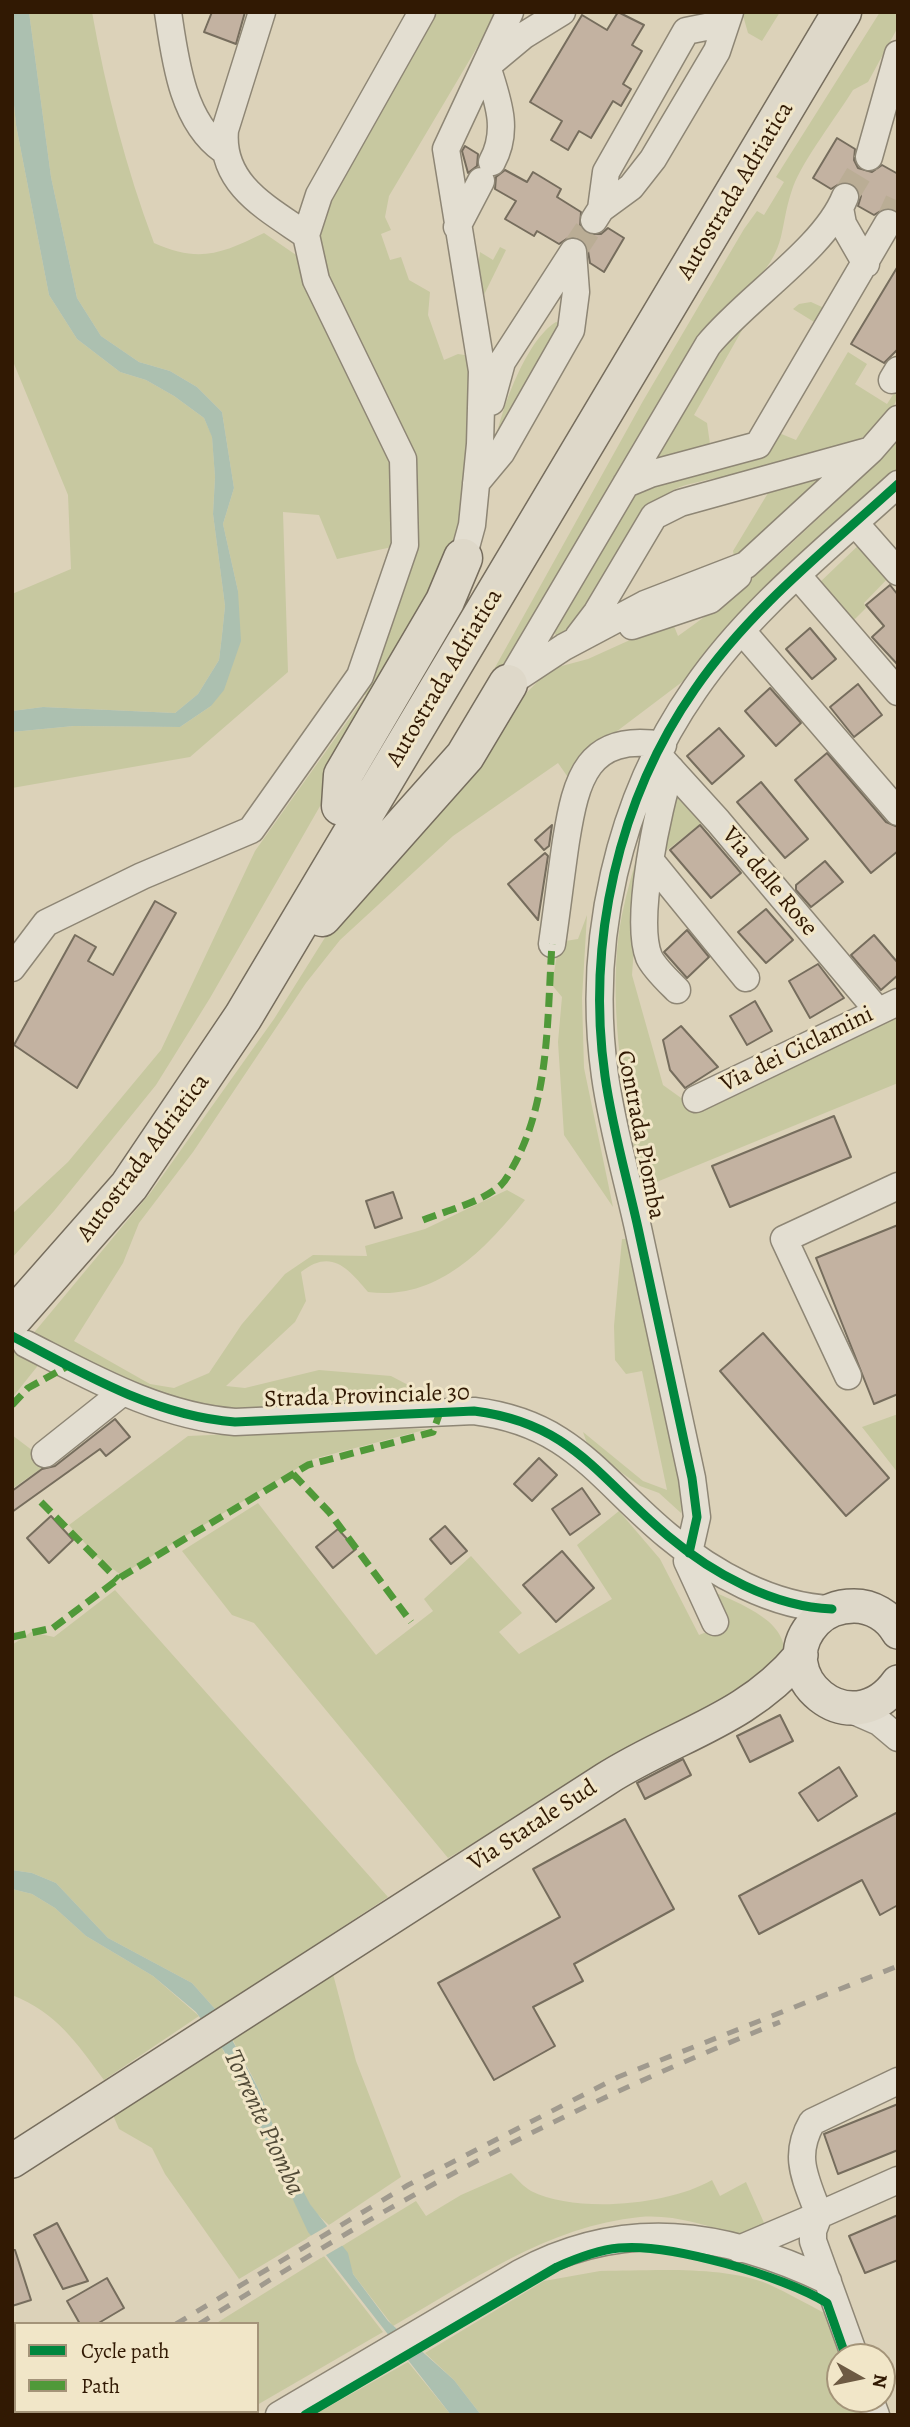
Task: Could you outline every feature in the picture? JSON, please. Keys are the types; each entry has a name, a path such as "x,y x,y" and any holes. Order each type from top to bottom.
{"highway":[{"name":"Autostrada Adriatica","path":"12,1283 94,1191 153,1111 219,1007 814,12"},
{"name":"Autostrada Adriatica","path":"19,1331 129,1186 243,1017 842,12"},
{"path":"341,806 343,775 445,601 463,558"},
{"path":"243,1017 263,1010 324,913 420,810 465,756 508,684"}],"main road":[{"path":"748,1705 787,1672 802,1651 812,1625 832,1609 860,1606 886,1613 885,1616 898,1632"},
{"path":"802,1651 807,1680 835,1704"},
{"path":"748,1705 782,1697 835,1704 876,1703 898,1684"},
{"name":"Via Statale Sud","path":"12,2161 617,1772 748,1705"}],"street":[{"path":"168,12 192,112 207,139 223,150"},
{"path":"262,12 225,130 223,150 233,173 249,194 306,235"},
{"path":"12,968 46,923 142,876 251,830 360,676 405,545 403,458 316,280 306,235 319,195 422,12"},
{"path":"463,558 472,525 480,444 482,371 446,149 510,12"},
{"path":"487,66 523,36 562,12"},
{"path":"728,18 717,51 653,159 631,187 597,214 606,172 686,32 728,18"},
{"path":"869,157 891,114 898,54"},
{"path":"457,227 500,147 502,116 487,66"},
{"path":"508,684 708,345 725,323 778,277 843,203 843,224 866,264"},
{"path":"626,484 650,474 758,444 888,223"},
{"path":"476,483 501,453 570,330 576,292 573,252 502,362 480,444"},
{"path":"508,684 572,643 645,604 746,565 871,450 898,419"},
{"path":"572,643 597,612 660,511 760,479 871,450"},
{"name":"Contrada Piomba","path":"689,1553 697,1517 692,1478 605,1075 600,974 606,913 628,820 664,757 695,688 742,631 898,484"},
{"path":"855,523 898,572"},
{"path":"798,576 898,692"},
{"path":"742,631 898,812"},
{"path":"552,944 572,802 584,769 606,750 623,743 643,741 664,757 650,860 645,931 649,957 677,990"},
{"name":"Via delle Rose","path":"664,757 718,821 888,1007"},
{"path":"650,860 746,978"},
{"name":"Via dei Ciclamini","path":"696,1099 888,1007"},
{"path":"848,1376 784,1239 898,1186"},
{"name":"Strada Provinciale 30","path":"19,1331 123,1392 192,1417 235,1422 474,1411 509,1417 546,1433 581,1455 689,1553 775,1599 832,1609"},
{"path":"45,1454 123,1392"},
{"path":"689,1553 687,1562 715,1622"},
{"name":"Strada Provinciale 30","path":"775,1599 797,1626 802,1651"},
{"path":"835,1704 879,1721 898,1738"},
{"path":"850,2343 813,2241 813,2231 819,2215 804,2173 801,2150 812,2122 898,2081"},
{"path":"738,2249 898,2180"},
{"path":"279,2415 520,2273 569,2249 627,2236 680,2237 780,2259 828,2281"}],"green space":[{"path":"29,12 92,12 118,129 154,243 184,253 210,253 222,251 264,233 299,257 392,463 392,547 337,559 319,515 283,512 288,672 190,757 12,788 12,732 74,726 180,727 211,706 238,591 223,524 234,488 222,412 197,387 170,371 139,362 101,336 77,298 51,177"},
{"path":"429,12 498,12 389,196 385,217 391,230 381,234 390,260 401,257 409,280 430,292 428,315 444,360 458,354 471,356 463,527 382,698 210,998 156,1085 54,1211 12,1258 12,1214 68,1162 161,1050 255,851 366,695 359,692 414,520 329,298 314,219"},
{"path":"742,12 780,12 762,41 748,33"},
{"path":"880,12 898,12 898,27 868,82 853,90 798,176 788,202 778,248 772,259 753,284 447,754 643,401 744,229 757,211 764,215 784,182 776,177"},
{"path":"12,85 16,125 49,295 77,339 120,372 146,380 174,396 204,418 212,436 215,477 213,514 225,606 219,660 198,694 175,713 43,707 12,711 12,594 71,569 68,495 12,359"},
{"path":"500,247 506,250 480,303 476,286 480,252 493,260"},
{"path":"811,302 822,307 826,316 819,325 793,309 799,304"},
{"path":"750,316 694,415 707,423 711,451 654,459 730,333"},
{"path":"556,322 562,324 495,443 509,395 525,359 545,331"},
{"path":"848,352 867,364 855,384 887,404 898,387 891,412 871,432 843,447 808,458 680,487 666,495 638,525 580,615 558,638 553,631 623,509 643,488 779,433 796,440"},
{"path":"898,439 898,469 816,543 686,679 596,747 572,783 558,763 453,836 340,940 306,983 193,1152 139,1223 123,1263 74,1341 150,1384 174,1388 209,1373 242,1324 285,1274 313,1255 367,1256 365,1246 425,1229 507,1190 525,1200 476,1253 437,1280 393,1293 368,1292 346,1269 330,1261 312,1265 301,1272 306,1301 295,1322 226,1386 245,1388 319,1370 391,1376 433,1398 363,1405 192,1410 27,1341 151,1192 274,1019 336,920 508,712 540,679 558,667 588,659 672,621 678,636 732,596 782,552 881,459"},
{"path":"831,470 755,547 734,556 733,551 768,493 776,485"},
{"path":"865,539 893,573 864,603 866,608 850,624 817,585"},
{"path":"686,791 708,818 666,851 660,843 669,804"},
{"path":"656,792 640,864 632,975 663,1085 695,1108 898,1013 898,1083 642,1188 620,1061 616,964 626,897"},
{"path":"587,915 582,998 584,1068 613,1207 564,1135 558,1042 562,997 552,985 559,942 578,939"},
{"path":"622,1239 627,1239 684,1489 681,1513 659,1493 640,1486 589,1449 583,1432 643,1481 667,1490 642,1371 626,1374 615,1360 614,1326"},
{"path":"22,1346 44,1358 12,1398 12,1355"},
{"path":"898,1414 898,1473 862,1427"},
{"path":"371,1428 428,1429 313,1459 121,1575 97,1557 69,1525 188,1436"},
{"path":"12,1435 49,1463 12,1489"},
{"path":"258,1503 376,1655 433,1611 424,1599 471,1556 522,1613 499,1632 519,1654 612,1599 577,1545 619,1511 660,1559 699,1635 722,1626 706,1588 749,1608 774,1626 784,1651 781,1667 448,1858 254,1623 232,1615 182,1551"},
{"path":"115,1590 388,1897 216,2010 192,1983 108,1938 56,1883 32,1873 12,1870 12,1645 31,1632 54,1637"},
{"path":"12,1889 32,1894 55,1908 86,1936 153,1976 199,2016 104,2080 54,2020 28,2002 12,1995"},
{"path":"333,1974 356,2061 401,2177 329,2225 315,2211 294,2178 257,2086 232,2038"},
{"path":"221,2046 311,2236 239,2279 165,2174 152,2148 119,2129 113,2115"},
{"path":"511,2173 531,2191 550,2198 597,2204 623,2204 672,2196 712,2180 720,2196 746,2182 765,2225 735,2234 664,2217 606,2222 542,2244 512,2258 393,2326 353,2274 342,2246 416,2201 426,2216 461,2195"},
{"path":"324,2256 383,2332 259,2404 259,2322 218,2322"},
{"path":"685,2270 729,2274 768,2284 826,2314 837,2343 826,2343 826,2413 863,2415 481,2415 454,2380 425,2353 544,2281 600,2271"},
{"path":"408,2362 451,2415 314,2415"},
{"path":"81,2413 244,2413 241,2415 78,2415"}],"water":[{"path":"12,12 29,12 51,177 77,298 101,336 139,362 170,371 197,387 222,412 234,488 223,524 238,591 241,641 224,690 211,706 180,727 74,726 12,732 12,711 43,707 175,713 198,694 219,660 225,606 213,514 215,477 212,437 204,418 146,380 120,372 77,339 49,295 16,125 12,85"},
{"name":"Torrente Piomba","path":"12,1870 32,1873 56,1883 108,1938 192,1983 216,2010 257,2086 290,2166 310,2204 348,2253 353,2274 388,2321 454,2380 481,2415 451,2415 308,2232 224,2051 196,2012 153,1976 86,1936 55,1908 32,1894 12,1889"}],"pier":[{"path":"331,2224 345,2244 321,2258 307,2238"}],"building":[{"path":"212,12 245,12 236,44 204,32"},
{"path":"618,12 644,25 632,45 642,51 623,84 631,89 621,106 613,101 591,138 579,131 568,150 551,140 562,121 530,102 582,15 607,30"},
{"path":"837,138 855,149 854,160 858,168 872,172 882,165 898,174 898,211 887,207 874,215 858,206 861,196 853,184 844,181 831,189 813,178"},
{"path":"465,146 478,154 477,166 468,173 462,151"},
{"path":"505,170 527,182 533,172 561,189 557,197 581,212 580,227 586,234 601,234 608,228 624,238 604,272 590,263 587,245 581,238 571,236 559,244 537,231 534,236 505,219 516,201 495,189 496,177"},
{"path":"898,266 898,349 884,363 851,344"},
{"path":"890,585 898,595 898,665 872,637 884,626 866,605"},
{"path":"810,628 836,659 812,679 786,649"},
{"path":"858,684 882,715 854,737 830,707"},
{"path":"770,688 801,723 776,746 745,711"},
{"path":"719,728 744,756 712,784 687,756"},
{"path":"827,753 886,822 898,827 898,851 871,873 795,780"},
{"path":"761,782 808,839 785,858 737,802"},
{"path":"552,825 549,846 544,850 535,840"},
{"path":"700,825 741,873 711,898 670,850"},
{"path":"545,853 548,856 538,920 508,884"},
{"path":"825,861 843,882 811,907 796,890 796,885"},
{"path":"155,901 176,913 77,1088 14,1045 75,935 96,947 88,961 113,975"},
{"path":"766,909 793,940 766,963 738,932"},
{"path":"687,930 709,957 687,978 664,952"},
{"path":"874,935 898,963 898,975 881,990 851,955"},
{"path":"818,964 844,998 810,1018 789,981"},
{"path":"755,1001 772,1031 747,1045 730,1016"},
{"path":"681,1026 718,1067 685,1088 670,1070 663,1040"},
{"path":"834,1116 851,1157 730,1207 712,1166"},
{"path":"393,1192 402,1218 375,1228 366,1201"},
{"path":"898,1225 898,1394 874,1404 816,1258"},
{"path":"763,1333 889,1478 846,1516 720,1371"},
{"path":"115,1419 130,1437 106,1456 100,1449 12,1512 12,1491 42,1469 55,1466"},
{"path":"539,1458 557,1475 532,1501 514,1484"},
{"path":"582,1488 600,1514 570,1535 552,1509"},
{"path":"51,1516 73,1540 49,1563 27,1538"},
{"path":"445,1526 467,1551 451,1564 430,1539"},
{"path":"338,1529 356,1549 333,1568 316,1547"},
{"path":"562,1551 594,1588 556,1622 523,1585"},
{"path":"780,1715 793,1741 750,1762 737,1736"},
{"path":"683,1759 691,1775 645,1799 637,1783"},
{"path":"839,1767 857,1796 818,1821 799,1793"},
{"path":"898,1812 898,1905 880,1915 862,1880 759,1934 739,1896"},
{"path":"625,1819 674,1909 574,1964 583,1981 533,2007 555,2046 494,2080 438,1983 560,1917 533,1869"},
{"path":"898,2104 898,2150 838,2174 824,2134"},
{"path":"898,2215 898,2260 865,2273 849,2236"},
{"path":"57,2223 88,2281 63,2289 34,2235"},
{"path":"12,2250 15,2250 31,2300 12,2306"},
{"path":"107,2278 124,2308 100,2322 79,2322 67,2301"}],"tunnel":[{"path":"845,197 869,157"},
{"path":"888,223 898,201"},
{"path":"573,252 594,220"}],"railway":[{"path":"179,2322 408,2185 618,2077 898,1966"},
{"path":"202,2322 360,2226 503,2147 640,2081 780,2022"}],"marked path":[{"path":"423,1220 493,1191 503,1183 515,1163 535,1111 541,1084 552,944"},
{"path":"12,1405 28,1388 68,1366"},
{"path":"12,1637 53,1628 121,1577 308,1465 433,1432 440,1412"},
{"path":"293,1474 329,1512 411,1622"},
{"path":"41,1502 118,1580"}],"cycle path":[{"path":"689,1553 697,1517 692,1478 605,1076 600,1026 600,975 614,874 646,777 668,732 716,660 765,606 898,484"},
{"path":"12,1336 120,1391 176,1411 205,1418 235,1422 474,1411 508,1417 536,1428 582,1457 668,1536 724,1575 744,1586 788,1602 832,1609"},
{"path":"305,2415 557,2267 587,2255 619,2248 641,2248 696,2256 783,2282 827,2303 841,2343"}]}
